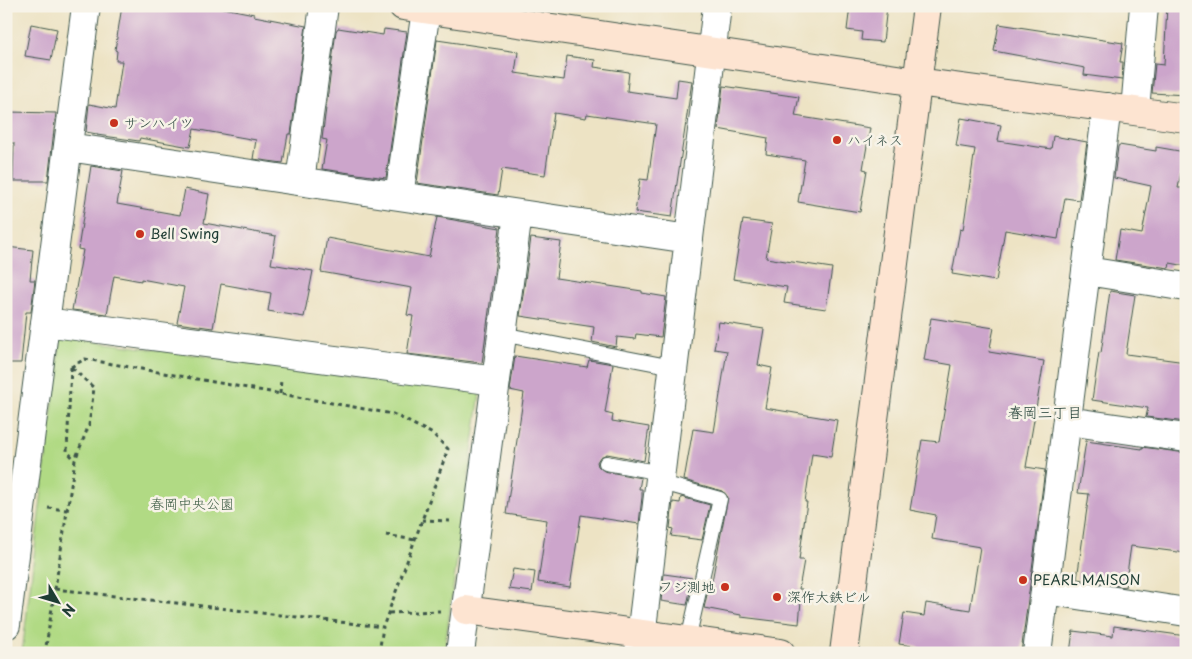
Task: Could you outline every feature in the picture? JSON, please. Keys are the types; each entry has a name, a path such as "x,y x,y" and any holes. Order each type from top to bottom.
{"street":[{"path":"6,625 14,500 45,322 86,6"},
{"path":"300,181 324,6"},
{"path":"640,643 717,6"},
{"path":"844,653 927,6"},
{"path":"1135,110 1144,6"},
{"path":"399,196 414,8 917,82 1186,118"},
{"path":"1037,653 1107,107"},
{"path":"68,147 689,239"},
{"path":"460,653 453,610 496,381 518,214"},
{"path":"1086,271 1186,287"},
{"path":"45,322 496,381"},
{"path":"1067,421 1186,438"},
{"path":"1045,590 1186,612"},
{"path":"453,610 640,643 688,640 781,653"}],"lane":[{"path":"502,334 673,366"},
{"path":"606,463 660,477 720,499 688,640"}],"path":[{"path":"71,367 85,359 393,414 433,434 448,450 383,627 379,653"},
{"path":"71,367 67,451 75,460"},
{"path":"45,653 75,460 89,425 94,388 71,367"},
{"path":"280,394 281,373"},
{"path":"422,520 454,522"},
{"path":"386,534 415,540"},
{"path":"55,589 383,627"},
{"path":"389,613 453,610"}],"green space":[{"name":"春岡中央公園","path":"61,337 480,393 444,653 22,653"}],"building":[{"path":"122,6 213,6 306,26 291,134 288,134 283,163 253,159 256,140 194,129 190,147 140,138 139,141 86,132 89,104 115,109 122,61 116,61 117,51 115,50"},
{"path":"850,6 887,6 883,42 861,40 862,32 847,30"},
{"path":"1167,6 1186,6 1186,95 1152,93 1155,64 1164,65"},
{"path":"31,24 57,29 51,60 25,56"},
{"path":"999,24 1123,43 1120,62 1123,62 1122,80 1084,75 1085,68 994,51"},
{"path":"338,28 383,35 384,29 407,32 386,178 322,169 327,140 322,139 336,31"},
{"path":"437,40 518,52 515,73 564,80 567,56 595,60 594,67 629,72 627,91 676,98 678,79 692,81 672,217 635,212 640,179 648,180 656,124 587,114 586,118 554,113 545,175 502,169 498,195 417,183"},
{"path":"723,86 799,97 795,116 870,128 863,169 867,170 860,212 798,202 805,160 766,154 768,138 718,129"},
{"path":"8,112 56,113 48,181 13,181 14,143 8,143"},
{"path":"961,118 1001,125 998,141 1051,149 1053,136 1087,142 1079,200 1065,198 1058,239 1005,230 996,281 952,274 960,229 963,230 975,149 956,146"},
{"path":"1119,145 1156,151 1156,147 1185,152 1178,188 1186,188 1186,266 1170,263 1169,268 1115,260 1120,230 1142,234 1151,186 1114,178"},
{"path":"91,166 123,171 117,204 180,215 185,189 209,194 204,223 276,236 271,264 313,271 304,317 268,311 271,293 221,284 213,328 177,323 184,287 114,276 107,314 72,310 83,250 78,249"},
{"path":"437,217 500,228 482,363 407,354 413,316 407,315 412,288 321,272 327,238 429,257"},
{"path":"743,220 772,224 766,258 832,268 826,309 784,303 787,287 733,279"},
{"path":"531,238 561,242 556,278 642,291 642,293 666,297 661,337 636,334 635,339 617,337 616,347 592,342 594,327 520,316"},
{"path":"6,247 33,250 30,280 35,280 31,312 26,312 21,363 6,363"},
{"path":"1110,291 1135,295 1126,354 1186,362 1186,422 1146,417 1148,408 1092,400"},
{"path":"931,318 994,328 989,352 1044,361 1026,467 1045,470 1021,653 918,653 919,647 899,644 904,613 924,616 926,603 970,610 980,547 932,539 936,515 910,510 922,440 939,442 952,365 924,360"},
{"path":"719,322 764,329 758,365 772,368 765,408 837,420 831,457 812,454 799,560 804,560 799,589 802,589 799,624 741,617 741,615 704,608 710,581 712,581 728,497 722,491 684,480 693,429 714,432 727,351 714,349"},
{"path":"515,356 587,367 589,360 613,364 605,413 613,415 612,421 649,427 644,461 607,454 600,457 597,462 598,466 604,471 641,478 639,489 642,489 642,497 639,524 581,515 570,587 538,582 547,520 506,514 524,393 510,390"},
{"path":"1086,441 1186,453 1186,553 1131,546 1125,587 1077,579 1089,494 1078,493"},
{"path":"681,497 710,505 702,540 671,536 673,529 670,528 673,502 680,503"},
{"path":"513,569 535,572 532,592 509,589"},
{"path":"664,574 693,578 687,605 661,601"},
{"path":"1114,626 1186,636 1186,653 1070,653 1073,631 1113,636"}],"place":[{"name":"サンハイツ","path":"114,123"},
{"name":"ハイネス","path":"837,140"},
{"name":"Bell Swing","path":"140,234"},
{"name":"PEARL MAISON","path":"1023,580"},
{"name":"フジ測地","path":"725,587"},
{"name":"深作大鉄ビル","path":"777,597"}],"district":[{"name":"春岡三丁目","path":"1045,413"}]}
